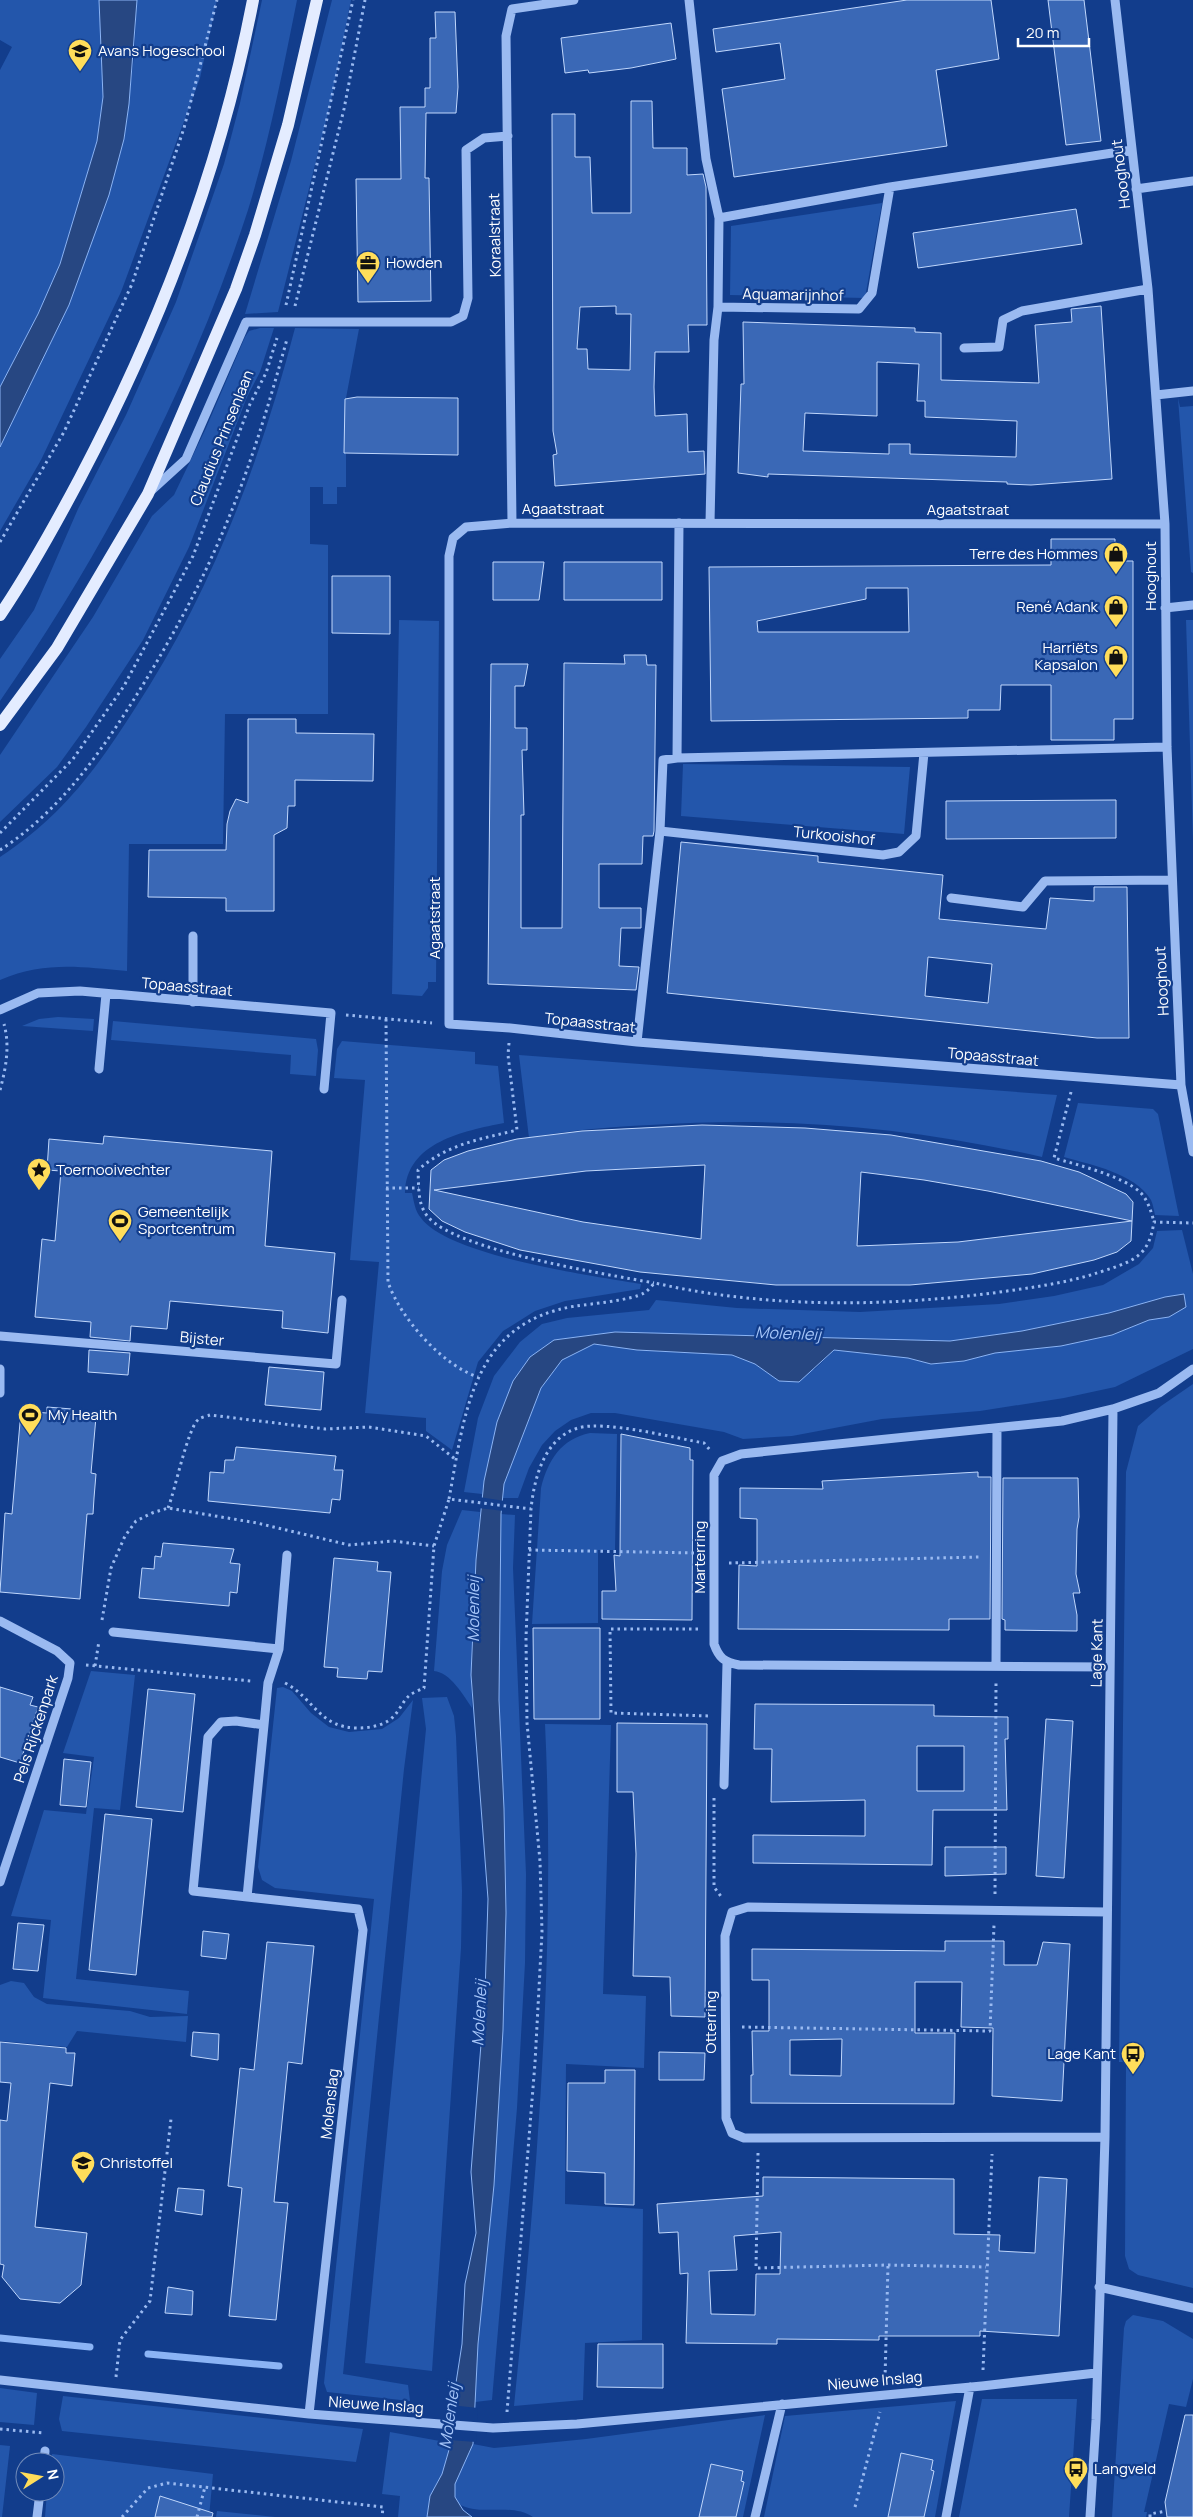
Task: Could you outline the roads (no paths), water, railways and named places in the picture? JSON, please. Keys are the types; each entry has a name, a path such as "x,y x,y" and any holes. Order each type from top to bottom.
{"main road":[{"path":"0,615 48,538 110,420 159,310 201,196 220,135 243,54 253,0"},
{"path":"0,725 57,648 148,494 236,289 255,235 288,125 317,0"}],"street":[{"name":"Koraalstraat","path":"512,523 506,36 512,9 574,0"},
{"path":"689,0 706,159 719,218 718,307 714,340 710,523"},
{"name":"Hooghout","path":"1115,0 1148,289 1165,524 1168,747 1181,1085 1193,1152"},
{"path":"148,494 186,459 246,322 451,322 463,316 468,298 466,150 484,138 508,136"},
{"path":"719,218 890,187 1132,150"},
{"path":"1136,189 1193,181"},
{"name":"Aquamarijnhof","path":"718,307 859,309 872,293 890,187"},
{"path":"964,348 999,347 1003,320 1022,311 1148,289"},
{"path":"1156,395 1193,391"},
{"name":"Agaatstraat","path":"449,1024 449,556 453,538 466,527 512,523 1165,524"},
{"path":"677,758 679,523"},
{"path":"1165,608 1193,605"},
{"path":"637,1042 660,831 663,760 677,758 1168,747"},
{"name":"Turkooishof","path":"660,831 883,855 899,852 916,836 924,753"},
{"path":"951,898 1023,907 1045,881 1172,880"},
{"path":"193,936 193,1002"},
{"name":"Topaasstraat","path":"0,1010 38,993 80,991 331,1013 324,1089"},
{"path":"100,1069 106,994"},
{"name":"Topaasstraat","path":"449,1024 510,1028 637,1042 1181,1085"},
{"name":"Bijster","path":"0,1336 336,1364 342,1300"},
{"path":"0,1369 0,1393"},
{"path":"996,1665 997,1428 1062,1422 1113,1409 1159,1393 1193,1369"},
{"name":"Lage Kant","path":"1096,2373 1105,2137 1113,1409"},
{"name":"Marterring","path":"727,1663 718,1656 713,1629 714,1475 722,1461 742,1454 997,1428"},
{"path":"247,1896 268,1683 279,1649 287,1555"},
{"name":"Pels Rijckenpark","path":"0,1621 57,1651 70,1664 68,1678 0,1882"},
{"path":"113,1632 279,1649"},
{"path":"724,1785 727,1663 738,1665 1110,1667"},
{"name":"Molenslag","path":"264,1725 236,1721 222,1722 208,1737 193,1891 358,1908 363,1930 309,2414"},
{"name":"Otterring","path":"1105,2137 744,2138 732,2133 726,2118 725,1936 732,1912 748,1907 1107,1912"},
{"path":"1099,2287 1193,2308"},
{"path":"1090,2517 1096,2420 1096,2373"},
{"name":"Nieuwe Inslag","path":"0,2380 309,2414 506,2428 577,2424 982,2386 1096,2373"},
{"path":"946,2517 970,2387"},
{"path":"755,2517 782,2404"},
{"path":"38,2517 39,2502"}],"waterway":[{"path":"0,2338 90,2347"},
{"path":"148,2354 279,2366"}],"place":[{"name":"Avans Hogeschool","path":"80,72"},
{"name":"Howden","path":"368,284"},
{"name":"Terre des Hommes","path":"1116,575"},
{"name":"René Adank","path":"1116,628"},
{"name":"Harriëts Kapsalon","path":"1116,678"},
{"name":"Toernooivechter","path":"39,1191"},
{"name":"Gemeentelijk Sportcentrum","path":"120,1242"},
{"name":"My Health","path":"30,1436"},
{"name":"Lage Kant","path":"1133,2075"},
{"name":"Christoffel","path":"83,2184"},
{"name":"Langveld","path":"1076,2490"}],"water label":[{"name":"Molenleij","path":"788,1333"},
{"name":"Molenleij","path":"473,1609"},
{"name":"Molenleij","path":"479,2013"},
{"name":"Molenleij","path":"449,2416"}]}
